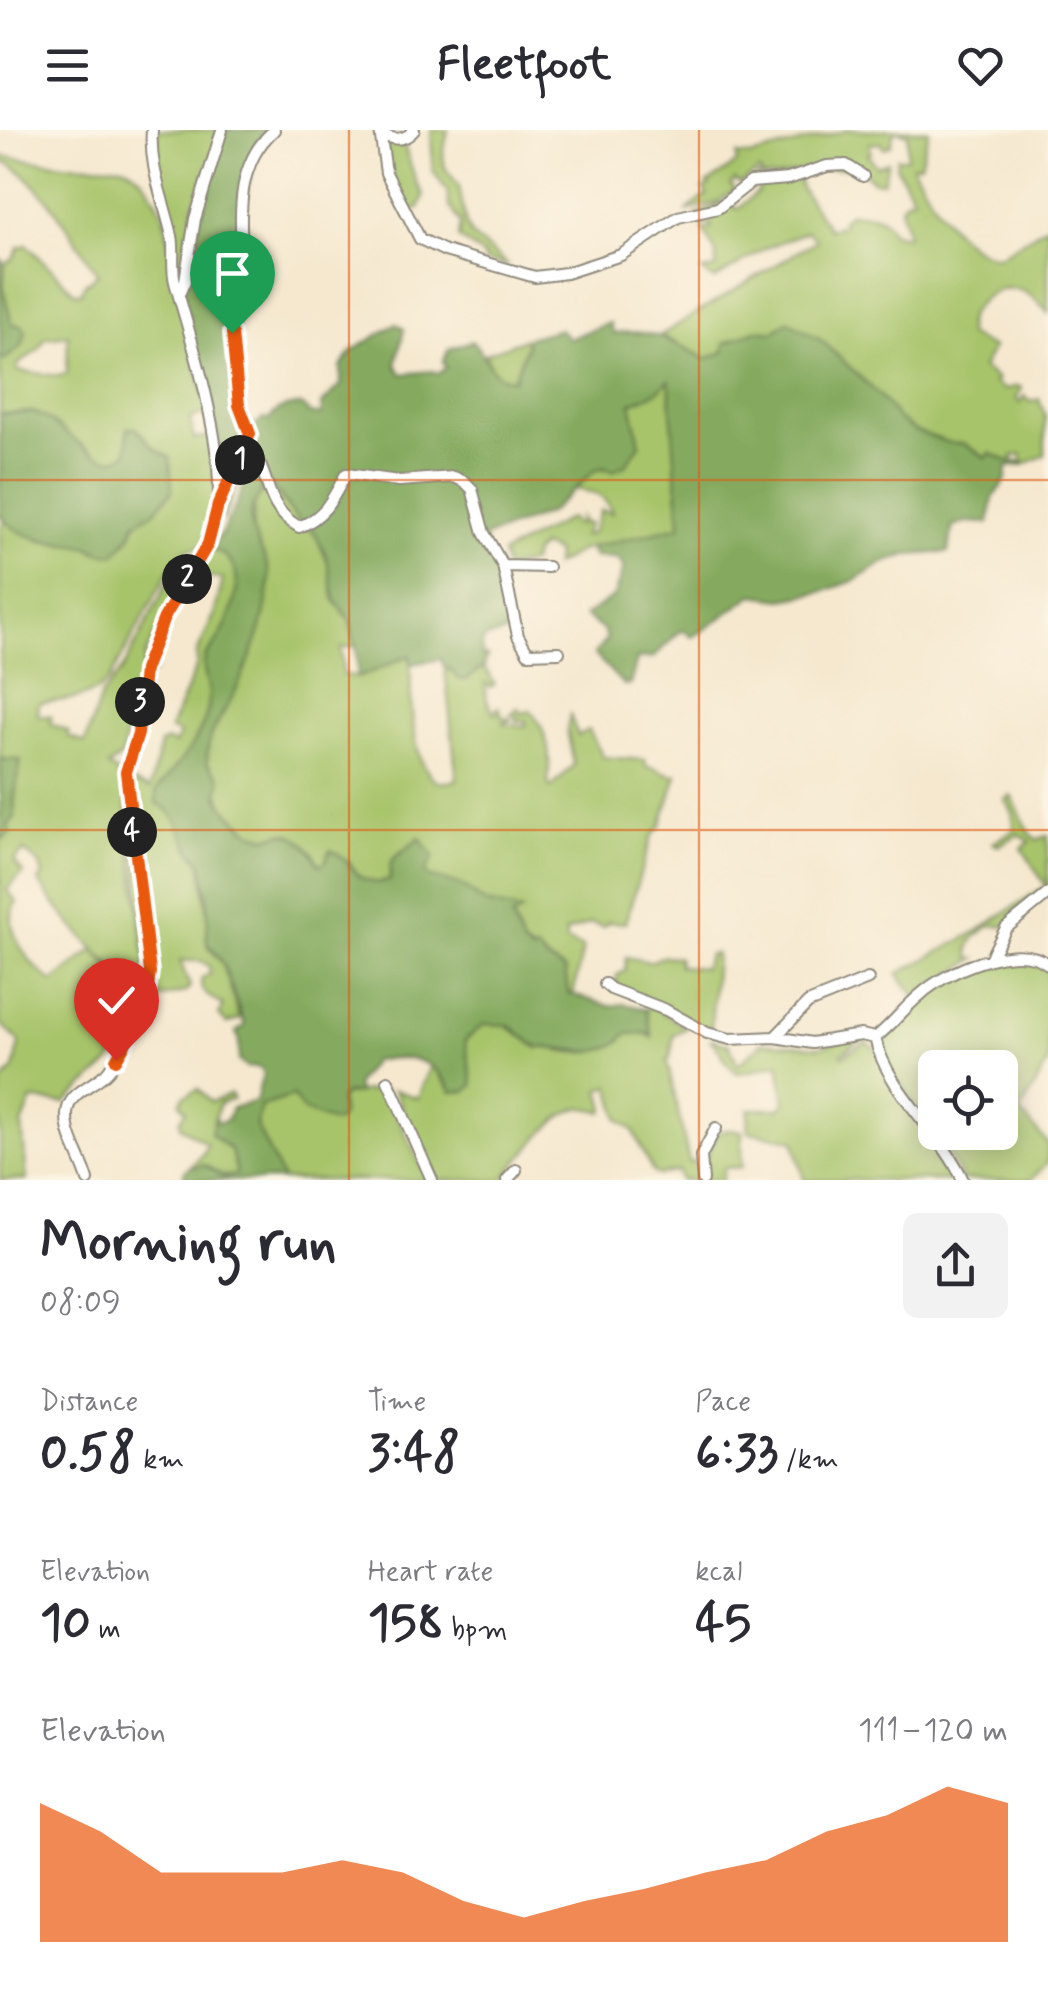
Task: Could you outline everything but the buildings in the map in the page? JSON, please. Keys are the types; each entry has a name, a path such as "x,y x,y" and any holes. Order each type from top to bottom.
{"street":[{"path":"152,130 154,171 173,239 175,281 216,440 218,505"},
{"path":"180,292 195,219 222,130"},
{"path":"88,1180 67,1127 68,1106 71,1099 107,1072 143,1012 150,972 126,772 138,734 148,659 164,618 208,544 218,505 250,434 239,405 232,333 243,291 243,188 249,160 274,130"},
{"path":"380,131 397,140 414,130"},
{"path":"380,131 386,174 420,238 445,251 536,276 566,273 621,255 678,217 718,208 751,182 788,179 827,166 846,165 863,176"},
{"path":"246,447 259,458 269,497 290,522 300,527 316,520 328,508 346,474 399,481 454,477 466,482 472,489 484,533 502,566 518,636 528,654 559,652"},
{"path":"502,566 548,567"},
{"path":"990,959 1006,928 1048,894"},
{"path":"875,1038 921,993 948,976 990,959 1031,954 1048,964"},
{"path":"775,1037 808,1003 868,979"},
{"path":"605,984 707,1033 730,1040 775,1037 812,1043 861,1035 875,1038"},
{"path":"875,1038 888,1072 952,1157 964,1180"},
{"path":"388,1082 432,1180"},
{"path":"704,1180 701,1156 716,1128"},
{"path":"507,1180 516,1170"}],"green space":[{"path":"157,130 221,130 194,205 182,279 158,168"},
{"path":"225,130 269,130 257,141 237,236 239,284 229,336 249,442 223,519 219,518 218,438 184,298 192,245"},
{"path":"431,130 448,130 443,155 445,168 459,186 466,225 472,236 509,266 485,261 484,256 459,238 461,223 433,171"},
{"path":"848,130 894,130 891,145 884,148 881,143 869,144 868,154 876,166 888,162 883,182 873,181 857,167 806,170 778,177 756,177 762,175 759,171 740,184 735,180 731,185 735,190 716,203 686,211 707,195 703,189 707,184 737,163 737,155 751,156"},
{"path":"894,130 929,130 920,164 912,165 947,221 972,246 999,256 1048,225 1048,313 1022,291 1004,289 976,306 968,322 968,335 993,348 982,368 997,379 994,383 1005,390 1022,388 1016,398 1020,403 1024,396 1031,402 1039,399 1045,415 1045,455 1023,465 1022,455 1013,456 1014,463 990,454 986,458 965,444 915,431 898,419 879,395 822,341 788,321 773,332 756,330 726,343 724,352 706,359 661,335 817,240 807,231 764,249 714,280 702,271 716,268 716,254 703,229 711,229 711,224 703,224 696,215 728,201 737,209 759,191 758,183 798,177 801,188 829,229 843,225 848,214 868,214 884,221 892,233 906,236 901,208 913,197 896,166 897,158 907,158 908,134"},
{"path":"386,142 403,142 424,195 419,208 406,212 388,178"},
{"path":"0,156 123,166 136,173 151,191 162,211 208,414 190,418 194,439 212,436 214,479 211,520 201,547 176,557 109,681 85,696 39,703 38,716 51,716 51,724 68,731 68,737 85,743 101,696 123,669 177,564 181,558 191,559 145,656 136,730 126,734 122,756 108,767 123,777 145,959 145,992 102,957 59,910 39,881 43,876 40,865 24,851 14,861 23,873 7,890 17,902 12,923 20,946 35,966 53,982 93,950 142,1000 111,1062 65,1103 32,1100 22,1125 27,1180 0,1180 1,1083 14,1069 20,1042 0,1023 0,839 5,838 13,814 20,761 0,759 0,528 4,521 41,541 90,547 95,552 119,547 126,542 170,458 154,448 136,428 128,429 127,453 114,461 105,460 32,412 0,414 0,358 4,360 24,335 21,325 12,324 3,289 5,264 14,258 19,247 27,245 75,293 81,293 84,285 98,274 41,192 13,166 0,161","holes":["68,335 67,374 59,376 17,371 18,365 39,349 45,338"]},
{"path":"0,258 5,264 3,289 12,324 21,325 26,331 22,346 4,360 0,358"},
{"path":"788,321 822,341 879,395 898,419 915,431 965,444 986,458 990,453 1023,465 1007,467 1006,479 993,498 989,523 953,526 948,552 906,555 825,591 783,599 753,595 698,634 692,637 685,631 679,632 654,657 637,659 630,685 624,685 594,654 607,639 603,630 585,616 614,596 624,567 617,559 594,557 589,548 680,526 669,380 657,392 631,403 640,445 626,464 613,471 604,467 595,470 549,513 485,537 509,632 486,638 482,643 482,657 487,656 484,667 466,680 445,669 441,659 411,664 410,655 358,678 349,619 335,601 327,558 315,533 296,518 274,488 261,486 251,525 269,572 265,611 248,663 212,733 207,752 207,762 220,777 218,796 226,809 260,836 296,836 319,865 326,861 330,850 344,858 361,878 377,883 390,880 391,862 419,838 434,856 425,873 428,877 461,885 486,903 522,911 512,918 523,945 565,970 568,993 610,1006 624,1004 646,1009 652,1037 646,1033 626,1034 617,1043 595,1051 538,1048 509,1025 484,1024 465,1040 473,1085 467,1091 452,1092 437,1071 419,1061 373,1061 356,1084 358,1093 345,1094 340,1099 342,1114 338,1122 302,1109 293,1096 261,1106 256,1125 283,1180 184,1180 184,1172 190,1167 204,1165 223,1177 237,1174 231,1150 211,1134 215,1118 219,1123 227,1120 232,1108 256,1101 263,1074 261,1068 246,1067 239,1061 236,1032 245,1026 223,964 207,941 205,877 199,860 173,816 156,803 156,791 190,748 207,711 205,659 224,629 236,588 232,564 210,549 242,491 251,457 253,427 292,406 302,405 309,413 322,415 321,405 341,385 341,367 352,351 396,324 404,329 396,365 402,374 438,374 446,368 443,362 449,349 472,341 494,371 514,379 527,345 524,339 560,329 568,339 610,323 613,334 650,334 706,359 724,352 725,343 756,330 773,332"},
{"path":"524,339 527,344 513,379 498,376 485,354"},
{"path":"669,379 681,526 582,550 555,565 556,553 542,546 531,563 505,568 502,554 570,518 575,524 579,524 580,517 584,524 589,524 583,536 592,533 601,510 612,513 602,498 575,489 595,470 610,469 640,445 631,403 657,392"},
{"path":"32,412 104,458 127,453 128,428 136,428 154,448 170,458 172,491 155,511 134,524 132,533 115,554 29,536 0,516 0,414"},
{"path":"261,486 274,488 288,509 315,533 330,568 335,601 349,618 356,646 341,648 343,675 359,677 411,655 415,738 426,769 434,779 457,780 445,669 474,672 484,667 495,684 490,687 485,683 490,707 495,714 500,708 501,716 511,720 502,724 526,726 526,721 517,721 516,716 510,715 518,708 521,713 531,711 542,728 551,788 574,765 567,729 570,715 578,736 589,730 603,757 645,760 646,767 677,775 661,826 652,836 625,923 607,922 604,927 591,923 566,932 566,941 583,948 573,995 568,993 565,970 523,945 512,917 520,911 486,903 428,877 425,873 430,858 420,838 391,862 390,880 377,883 361,879 349,862 328,853 326,862 319,865 312,851 284,833 269,837 252,833 223,806 207,761 209,738 237,688 255,501"},
{"path":"210,549 232,564 236,575 234,602 224,629 205,658 209,706 188,751 167,777 168,808 201,862 209,926 206,937 209,948 223,964 240,1019 227,1024 219,1015 223,1006 202,989 202,978 210,974 209,966 201,961 180,961 190,986 186,992 149,1000 130,781 150,789 160,744 174,744 180,734 170,729 197,665 197,653 214,615 223,579 201,577 191,586 169,620 154,672 148,670 170,613"},
{"path":"0,759 21,760 14,796 15,818 7,825 10,833 0,839"},
{"path":"1011,796 1030,833 1037,840 1048,835 1048,892 1004,927 992,925 982,931 969,948 971,959 975,959 916,997 898,974 974,933 1046,886 1022,848 1030,842 1019,834 998,846 993,843 1014,830 1013,813 1005,799"},
{"path":"709,954 716,954 711,1031 616,989 617,975 625,971 626,957 650,962 664,956 678,957 679,966 704,968"},
{"path":"1019,957 1048,970 1048,1063 1020,1112 1048,1144 1048,1162 1031,1180 963,1180 946,1150 1018,1150 1018,1050 918,1050 918,1108 886,1064 882,1039 926,996 960,975"},
{"path":"652,1006 687,1028 674,1034 667,1060 689,1162 697,1162 699,1180 680,1180 678,1171 659,1175 653,1172 633,1130 619,1119 610,1086 600,1089 603,1112 579,1108 569,1112 538,1138 504,1180 433,1180 394,1090 418,1098 431,1064 452,1092 473,1085 464,1046 471,1032 488,1021 508,1028 538,1048 586,1052 609,1047 626,1034 640,1032 651,1036 646,1009"},
{"path":"849,1038 861,1039 843,1056 866,1042 875,1048 918,1116 918,1150 939,1150 958,1180 804,1180 794,1140 748,1132 749,1109 779,1109 785,1102 779,1064 737,1073 709,1039 729,1044 738,1065 763,1042 820,1047"},
{"path":"198,1089 211,1102 231,1094 233,1099 219,1104 211,1134 231,1150 237,1174 224,1175 205,1165 190,1167 207,1144 181,1127 180,1120 186,1111 180,1103"},
{"path":"384,1089 428,1180 283,1180 256,1125 261,1106 294,1096 307,1112 331,1122 342,1107 339,1100 345,1094"},
{"path":"742,1131 742,1167 724,1168 722,1180 704,1180 703,1162 719,1132"}],"route":[{"path":"116,1060 143,1012 150,972 126,772 138,734 148,659 164,618 214,531 218,505 250,434 239,405 232,333"}]}
